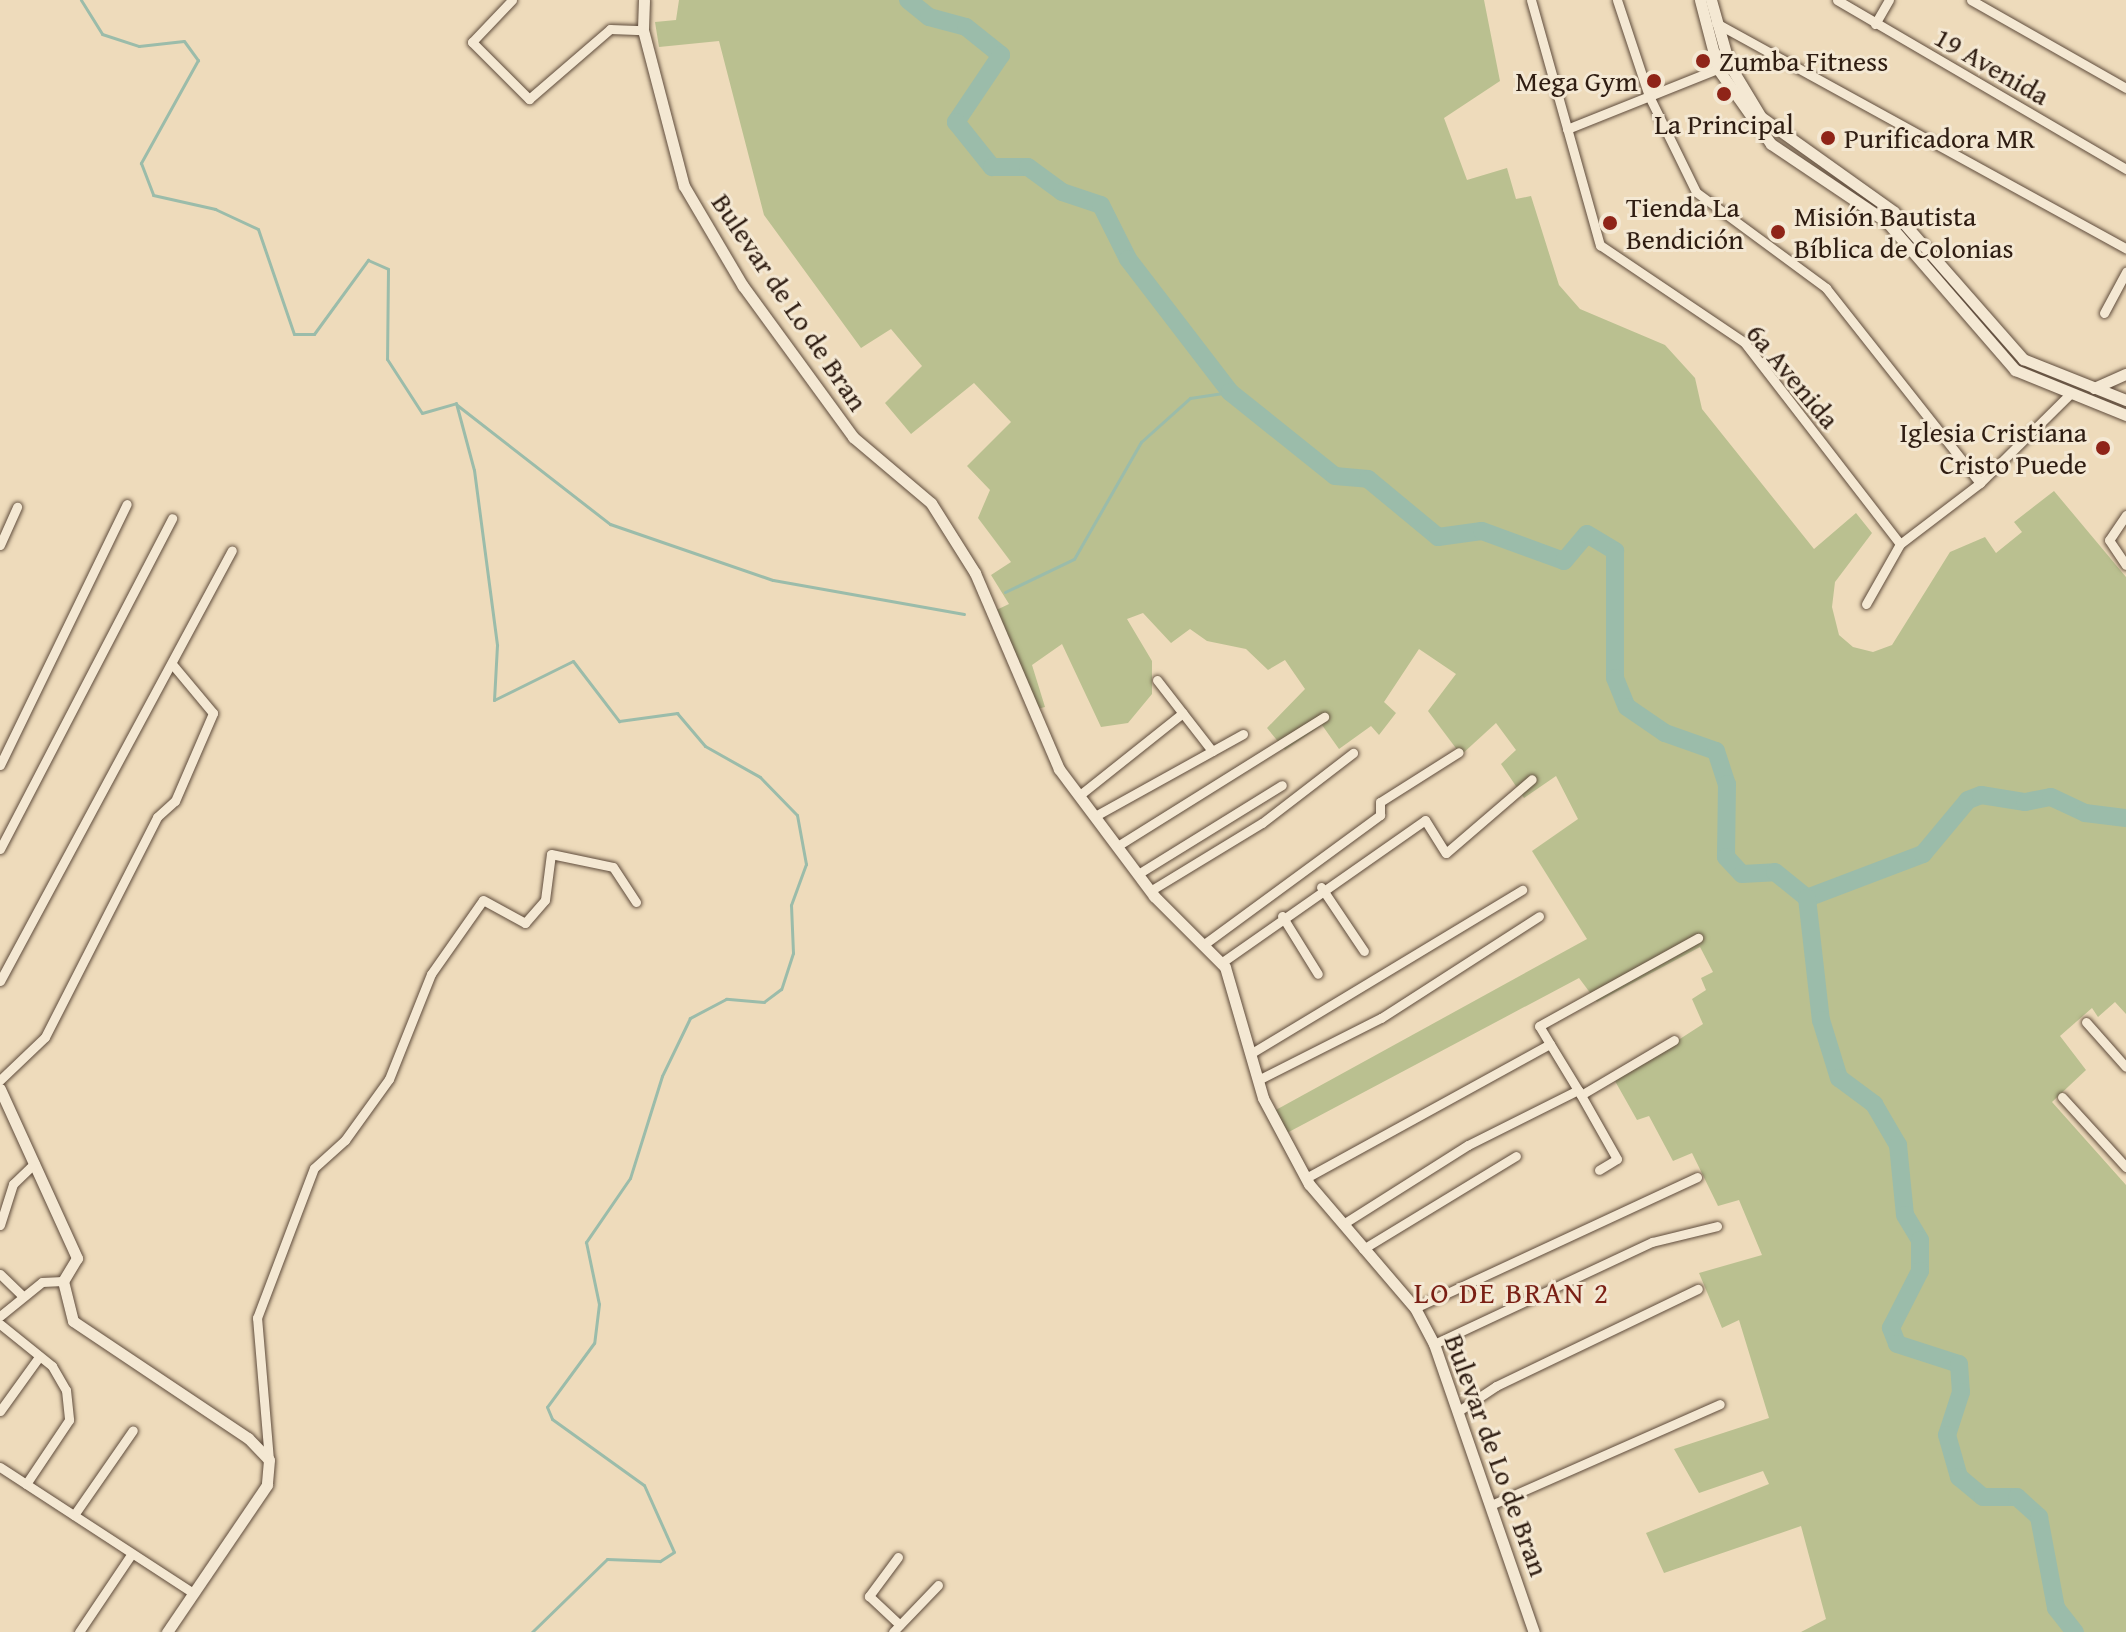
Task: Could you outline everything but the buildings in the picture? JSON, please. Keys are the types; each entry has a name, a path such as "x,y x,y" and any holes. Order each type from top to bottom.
{"street":[{"path":"512,0 472,42 529,99 610,29 643,30"},
{"name":"Bulevar de Lo de Bran","path":"644,0 643,30 684,186 743,286 853,437 938,515 975,573 1059,769 1097,815 1150,891 1221,963 1258,1080 1306,1178 1415,1308 1434,1344 1534,1632"},
{"name":"6a Avenida","path":"1531,0 1600,245 1744,342 1900,544"},
{"path":"1617,0 1649,96 1696,192 1826,288 1980,483"},
{"path":"1700,0 1723,66 1755,128 1887,222 2015,370 2126,415"},
{"path":"1711,0 1723,66 1761,117 1894,212 2023,359 2126,400"},
{"name":"19 Avenida","path":"1837,0 2126,169"},
{"path":"1875,24 1889,0"},
{"path":"1971,0 2126,88"},
{"path":"1716,23 2126,248"},
{"path":"1567,129 1723,66"},
{"path":"2104,313 2126,272"},
{"path":"2094,388 2126,374"},
{"path":"1866,604 1900,544 1980,483 2070,394"},
{"path":"0,765 127,504"},
{"path":"0,545 17,507"},
{"path":"2126,515 2109,540 2126,565"},
{"path":"0,849 172,518"},
{"path":"0,981 232,550"},
{"path":"0,1080 45,1037 150,829 175,801 213,713 172,664"},
{"path":"1157,680 1212,751"},
{"path":"1081,794 1183,713"},
{"path":"1119,845 1324,717"},
{"path":"1097,815 1243,734"},
{"path":"1203,945 1380,815 1380,802 1459,752"},
{"path":"1150,891 1262,823 1353,753"},
{"path":"1221,963 1321,887 1425,820 1446,853 1532,779"},
{"path":"1138,874 1282,785"},
{"path":"167,1632 190,1591 267,1485 269,1460 257,1318 314,1168 384,1089 431,974 483,900 525,923 545,900 551,854 613,867 636,902"},
{"path":"1321,887 1364,951"},
{"path":"1250,1054 1522,890"},
{"path":"1282,916 1318,974"},
{"path":"1258,1080 1381,1018 1539,916"},
{"path":"1599,1170 1617,1159 1539,1026 1698,938"},
{"path":"2086,1022 2126,1067"},
{"path":"1343,1224 1468,1145 1580,1093 1674,1040"},
{"path":"1306,1178 1550,1044"},
{"path":"0,1089 77,1258 63,1281 73,1321 248,1438 269,1460"},
{"path":"2062,1097 2126,1167"},
{"path":"1363,1249 1516,1156"},
{"path":"0,1225 13,1184 35,1163"},
{"path":"1415,1308 1697,1177"},
{"path":"1434,1344 1652,1242 1717,1226"},
{"path":"0,1274 21,1294"},
{"path":"0,1316 21,1294 42,1282 63,1281"},
{"path":"1457,1412 1496,1386 1698,1289"},
{"path":"0,1324 39,1357 66,1390 69,1420 26,1484"},
{"path":"0,1411 39,1357"},
{"path":"1491,1505 1720,1404"},
{"path":"74,1515 133,1430"},
{"path":"0,1467 130,1556 190,1591"},
{"path":"79,1632 130,1556"},
{"path":"898,1557 869,1596 896,1628 938,1585"}],"green space":[{"path":"679,0 1484,0 1500,81 1444,118 1467,180 1507,168 1516,199 1531,196 1559,285 1580,309 1665,345 1695,378 1702,409 1814,549 1856,513 1872,533 1835,582 1832,607 1839,635 1853,647 1873,652 1892,645 1950,552 1985,537 1996,553 2022,532 2014,522 2054,491 2126,577 2126,1014 2115,1002 2098,1017 2092,1008 2060,1036 2086,1070 2052,1102 2126,1185 2126,1632 1801,1632 1826,1619 1801,1526 1664,1573 1646,1533 1769,1484 1763,1471 1699,1493 1674,1449 1769,1418 1739,1320 1722,1328 1699,1273 1762,1255 1739,1200 1718,1206 1692,1153 1673,1161 1649,1116 1637,1120 1615,1081 1703,1024 1692,999 1706,990 1701,978 1713,972 1700,947 1597,1002 1579,978 1285,1134 1274,1111 1587,939 1532,851 1578,819 1556,776 1524,798 1501,764 1516,750 1496,723 1461,755 1428,711 1456,674 1419,649 1384,702 1396,713 1379,735 1371,726 1339,749 1322,725 1285,750 1267,728 1305,689 1285,660 1268,670 1246,649 1207,641 1190,629 1171,643 1143,613 1127,619 1152,661 1152,694 1128,723 1101,727 1062,644 1032,665 1045,707 1030,711 988,614 1009,604 991,575 1011,562 978,518 990,490 967,466 1011,422 974,383 911,434 885,403 922,366 891,329 861,348 764,215 719,41 659,47 655,22 676,20"}],"waterway":[{"path":"81,0 102,34 139,46 184,41 198,60 141,163 153,195 215,209 258,229 294,334 314,334 368,260 388,269 387,359 422,413 456,403 474,470 497,645 494,700 573,661 619,721 677,713 705,746 760,777 797,815 806,864 791,905 793,953 781,989 764,1002 726,999 690,1018 662,1076 630,1178 586,1242 599,1304 594,1343 547,1407 552,1419 644,1485 674,1552 660,1561 607,1559 532,1632"},
{"path":"908,0 929,17 966,27 1001,55 956,122 992,167 1028,167 1062,192 1101,205 1128,259 1230,392 1335,476 1368,479 1438,537 1482,531 1564,561 1587,534 1615,551 1615,678 1627,707 1665,733 1716,751 1727,784 1726,857 1742,874 1775,872 1807,898 1923,854 1968,800 1981,795 2025,802 2051,797 2085,813 2126,818"},
{"path":"1005,592 1074,559 1141,442 1190,398 1230,392"},
{"path":"457,405 610,524 773,580 964,614"},
{"path":"1807,898 1821,1020 1839,1078 1874,1104 1898,1145 1905,1215 1920,1240 1920,1271 1891,1328 1897,1344 1959,1364 1961,1392 1947,1435 1959,1477 1983,1497 2017,1497 2039,1517 2056,1608 2075,1632"}],"place":[{"name":"Zumba Fitness","path":"1703,61"},
{"name":"Mega Gym","path":"1654,81"},
{"name":"La Principal","path":"1724,94"},
{"name":"Purificadora MR","path":"1828,138"},
{"name":"Tienda La Bendición","path":"1610,223"},
{"name":"Misión Bautista Bíblica de Colonias","path":"1778,232"},
{"name":"Iglesia Cristiana Cristo Puede","path":"2103,448"}],"district":[{"name":"LO DE BRAN 2","path":"1512,1292"}]}
